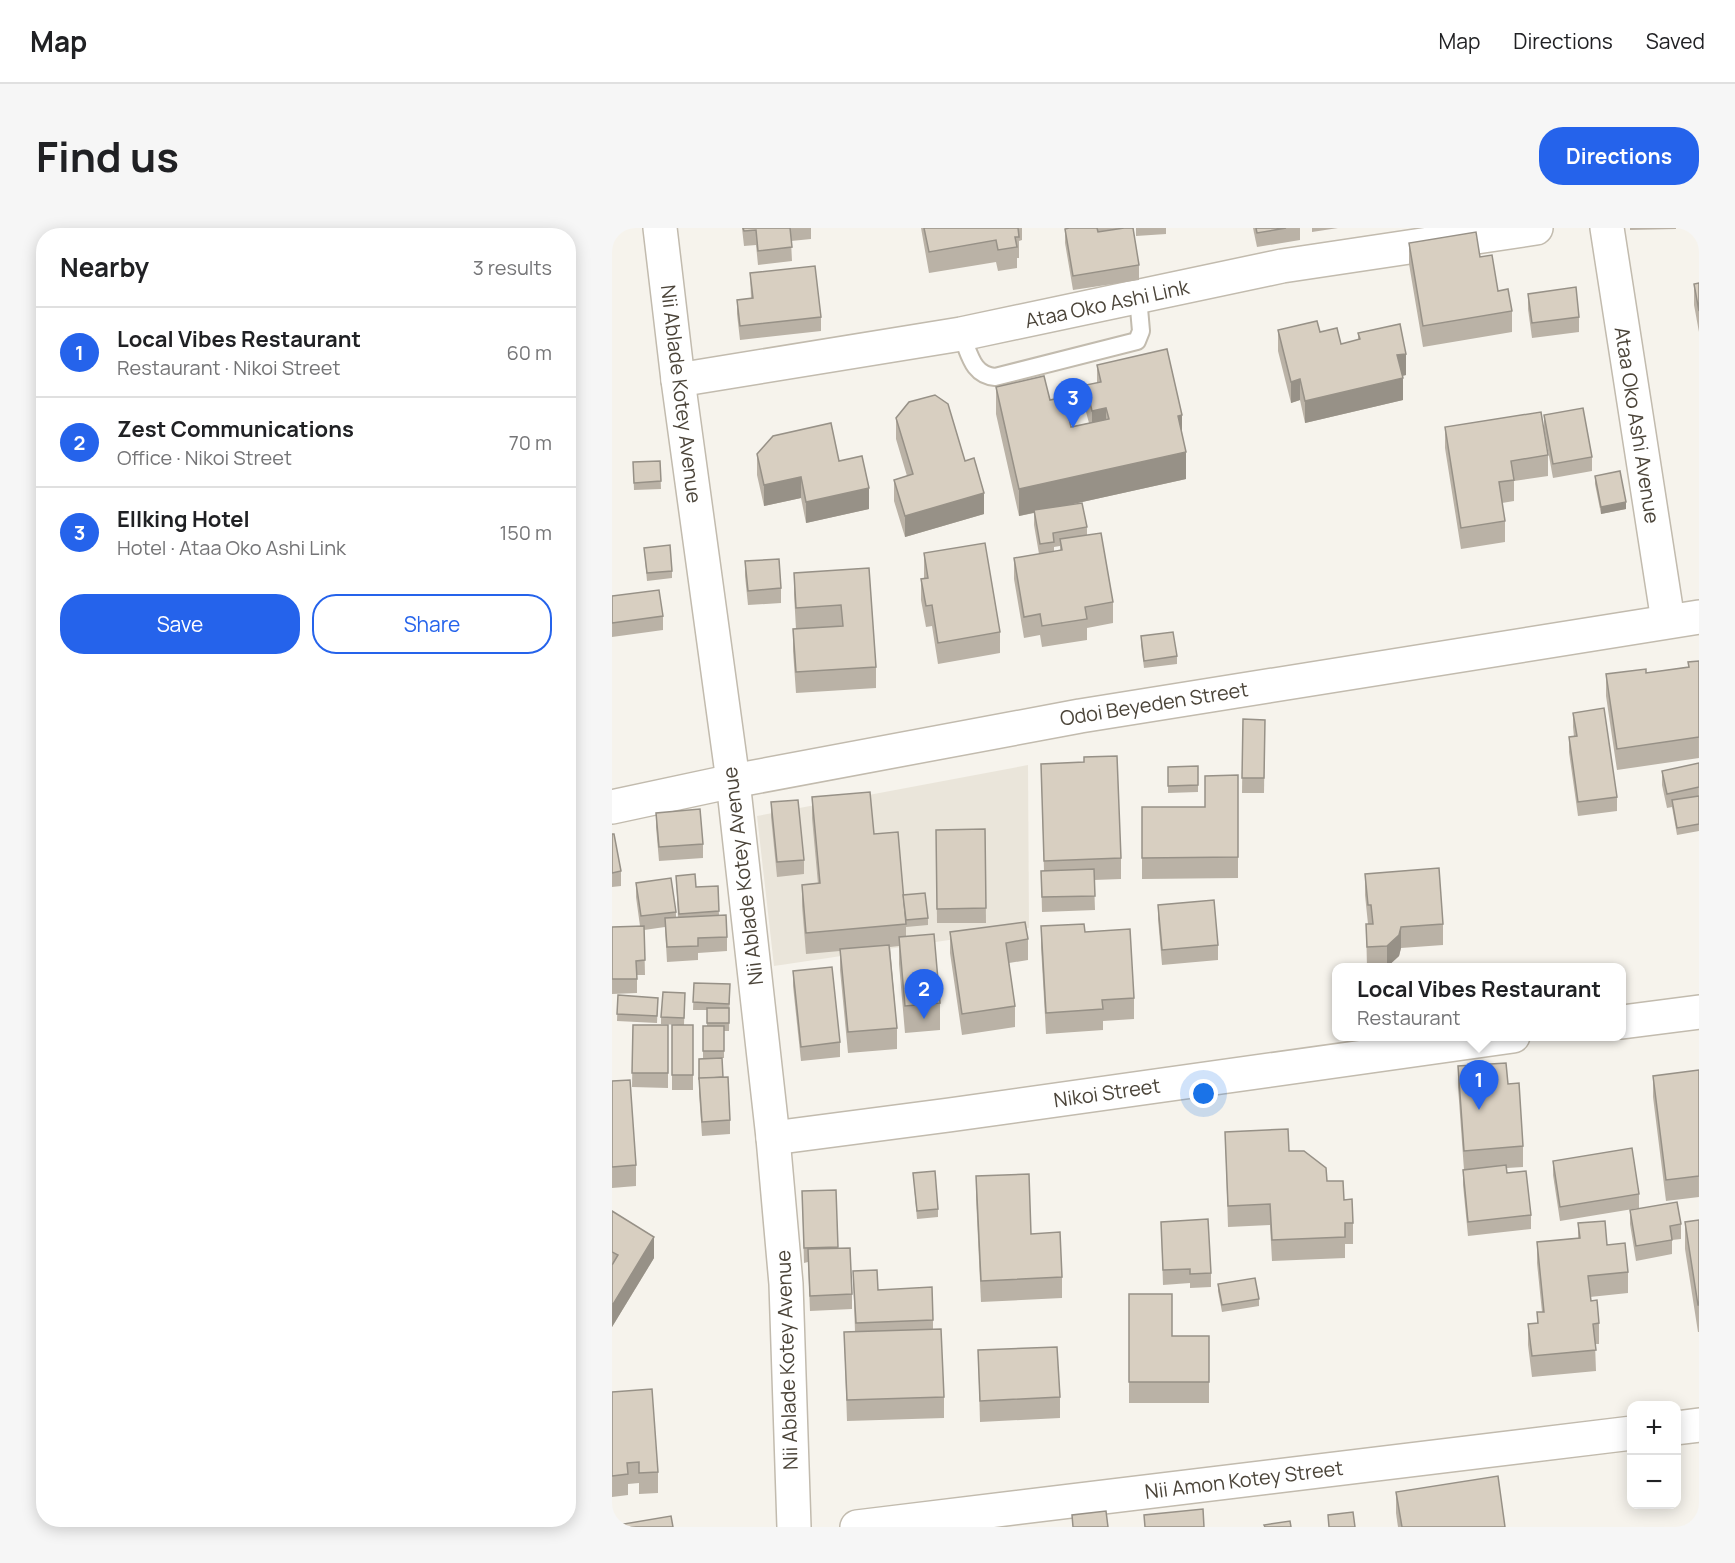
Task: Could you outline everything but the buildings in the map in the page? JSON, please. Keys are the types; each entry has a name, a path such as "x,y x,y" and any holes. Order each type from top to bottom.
{"street":[{"name":"Nii Ablade Kotey Avenue","path":"660,228 678,380 733,781 773,1138 786,1284 794,1527"},
{"name":"Ataa Oko Ashi Link","path":"678,380 961,334 1282,266 1536,228"},
{"name":"Ataa Oko Ashi Avenue","path":"1607,228 1683,619"},
{"name":"Odoi Beyeden Street","path":"612,807 733,781 1080,716 1683,619"},
{"path":"1626,1021 1699,1012"},
{"name":"Nikoi Street","path":"773,1138 1477,1041"},
{"path":"1681,1427 1699,1425"},
{"name":"Nii Amon Kotey Street","path":"856,1527 1627,1434"}],"lane":[{"path":"961,334 977,370 983,376 995,376 1137,341 1141,331 1138,297"}],"shaded area":[{"path":"1028,765 1029,928 774,966 757,816"}],"place":[{"name":"Ellking Hotel","path":"1073,428"},
{"name":"Zest Communications","path":"924,1019"},
{"name":"Local Vibes Restaurant","path":"1479,1110"}]}
